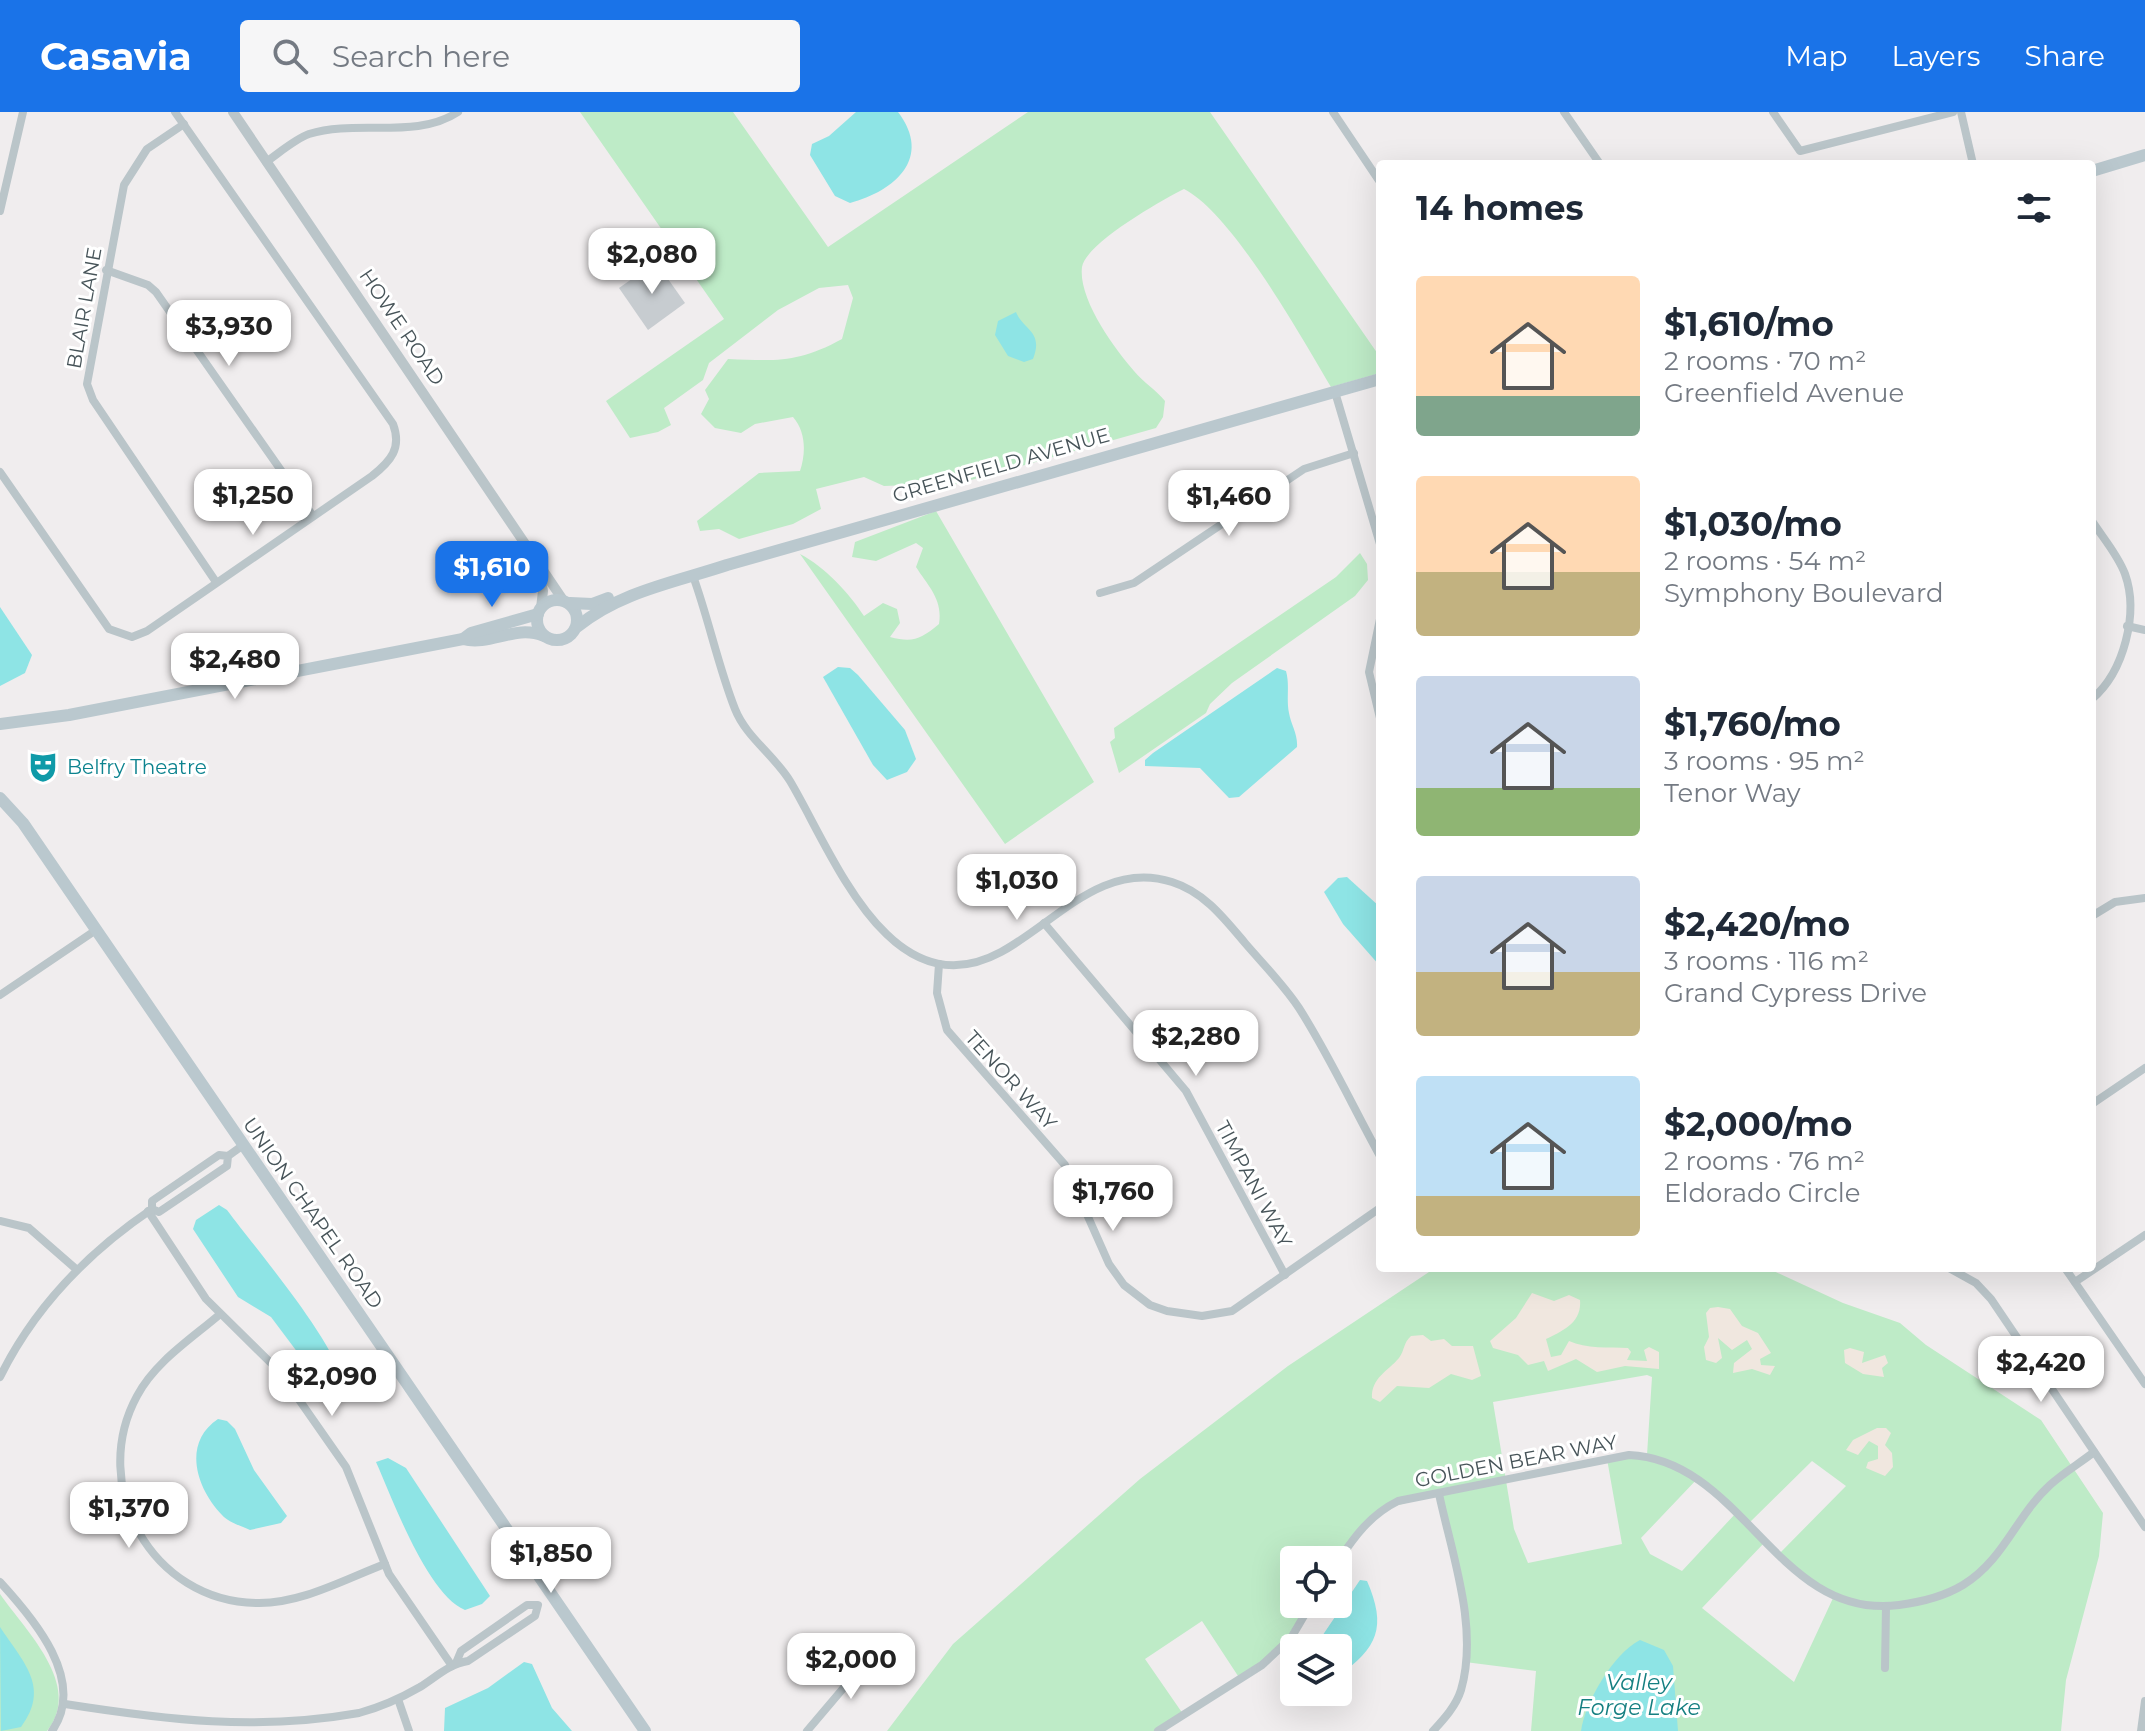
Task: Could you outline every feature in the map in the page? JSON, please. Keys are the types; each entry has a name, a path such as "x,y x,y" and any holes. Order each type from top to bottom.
{"main road":[{"path":"2096,170 2145,155"},
{"name":"GREENFIELD AVENUE","path":"577,627 594,612 634,594 809,540 1376,380"},
{"name":"GREENFIELD AVENUE","path":"566,602 592,604 620,593 634,594"},
{"path":"0,724 69,715 463,639 475,642 518,630 563,639 577,627 577,614 566,602 550,601 540,611 471,633 463,639"},
{"path":"540,611 537,624 544,636"},
{"name":"UNION CHAPEL ROAD","path":"0,798 23,823 645,1731"}],"street":[{"path":"0,211 23,112"},
{"path":"0,472 109,629 132,637 147,631 372,476 394,454 397,435 393,424 175,112"},
{"name":"HOWE ROAD","path":"233,112 485,479 538,565 543,591 540,611"},
{"path":"266,162 307,135 342,129 430,125 458,112"},
{"path":"1333,112 1376,176"},
{"path":"1564,112 1597,160"},
{"path":"1773,112 1800,151 1953,112"},
{"path":"1961,112 1972,160"},
{"name":"BLAIR LANE","path":"184,124 147,149 130,171 124,185 87,384 93,400 216,582"},
{"path":"106,270 148,285 156,292 313,516"},
{"path":"1335,392 1376,530"},
{"path":"1100,593 1134,583 1292,476 1314,465 1354,453"},
{"path":"2096,527 2124,571 2129,595 2127,626 2115,669 2096,694"},
{"name":"HOWE ROAD","path":"538,565 545,570 566,602"},
{"path":"693,576 741,721 787,776 876,926 901,949 939,964 965,964 989,957 1099,887 1141,876 1165,880 1199,894 1231,926 1299,1008 1376,1149"},
{"path":"2127,626 2145,630"},
{"path":"1376,638 1369,672 1376,701"},
{"path":"2096,914 2115,902 2145,898"},
{"name":"TIMPANI WAY","path":"1044,923 1186,1091 1285,1275"},
{"path":"0,995 96,930"},
{"name":"TENOR WAY","path":"939,964 937,993 947,1030 1065,1165 1109,1264 1135,1295 1167,1311 1219,1315 1244,1305 1376,1211"},
{"path":"2096,1101 2145,1068"},
{"path":"0,1377 33,1320 76,1269 115,1234 150,1210 152,1201 219,1155 228,1156 242,1146"},
{"path":"150,1210 159,1212 227,1166 228,1156"},
{"path":"150,1210 219,1315 279,1371 346,1467 385,1564 454,1664"},
{"path":"0,1221 29,1228 76,1269"},
{"path":"2096,1268 2145,1235"},
{"path":"1956,1272 1976,1283 1991,1299 2145,1527"},
{"path":"2068,1272 2145,1384"},
{"path":"2075,1282 2090,1272"},
{"path":"219,1315 149,1378 126,1419 119,1459 121,1486 140,1537 169,1571 188,1584 211,1595 256,1603 296,1598 385,1564"},
{"name":"GOLDEN BEAR WAY","path":"1348,1546 1380,1510 1398,1501 1629,1455 1662,1459 1699,1477 1778,1555 1816,1586 1848,1601 1886,1607 1933,1599 1978,1575 2003,1549 2050,1485 2094,1452"},
{"path":"1433,1731 1449,1713 1461,1691 1466,1651 1466,1626 1439,1494"},
{"path":"0,1582 58,1663 65,1683 65,1704 52,1731"},
{"path":"65,1704 217,1729 296,1729 334,1721 398,1699 454,1664 468,1661 535,1616 538,1605 552,1596"},
{"path":"1885,1668 1886,1607"},
{"path":"1158,1731 1262,1665 1291,1638 1303,1618"},
{"path":"807,1731 874,1652"},
{"path":"398,1699 409,1731"},
{"path":"2141,1731 2145,1701"}],"green space":[{"path":"580,112 733,112 828,247 1028,112 1210,112 1376,351 1376,374 1331,387 1244,249 1203,202 1184,189 1110,235 1087,257 1082,267 1086,294 1099,322 1134,371 1165,401 1163,417 1156,428 932,491 910,485 884,486 864,477 816,489 821,509 793,524 739,539 719,529 700,531 697,521 759,473 800,471 803,436 793,417 755,424 741,433 715,428 701,414 709,399 705,390 728,359 787,359 813,353 842,339 853,298 848,285 819,288 778,310 709,363 703,380 664,408 671,425 658,432 630,438 606,401 724,319"},
{"path":"936,511 1094,782 1005,844 800,554 836,581 864,616 883,603 897,609 900,623 890,637 905,640 916,638 939,624 940,615 934,593 916,567 923,548 916,543 876,561 852,557 855,542"},
{"path":"1360,553 1367,564 1368,580 1355,596 1232,683 1210,704 1206,713 1119,773 1110,742 1115,738 1114,728 1336,577"},
{"path":"1429,1272 1776,1272 1843,1303 1900,1323 1926,1345 2041,1420 2103,1513 2099,1556 2066,1680 2061,1731 1531,1731 1536,1671 1465,1662 1466,1626 1439,1494 1380,1510 1350,1546 1280,1546 1280,1618 1303,1618 1293,1634 1280,1634 1280,1647 1240,1679 1202,1621 1145,1659 1183,1714 1158,1731 887,1731 953,1644 1140,1479 1288,1366","holes":["1647,1375 1652,1377 1647,1455 1607,1459 1622,1544 1528,1563 1514,1529 1493,1402","1812,1461 1846,1486 1778,1555 1834,1596 1794,1682 1702,1608 1765,1542 1748,1524","1699,1477 1736,1513 1682,1571 1650,1554 1641,1538"]},
{"path":"0,1594 36,1641 55,1677 59,1696 57,1714 47,1731 0,1731"}],"sand":[{"path":"1532,1293 1554,1301 1569,1295 1580,1300 1574,1320 1546,1339 1551,1357 1561,1355 1569,1341 1590,1346 1628,1348 1631,1352 1627,1360 1647,1361 1644,1350 1649,1347 1659,1352 1659,1369 1625,1366 1597,1372 1576,1359 1548,1371 1544,1361 1528,1365 1518,1355 1493,1348 1490,1341 1516,1318"},
{"path":"1710,1308 1730,1309 1742,1326 1758,1333 1771,1353 1760,1359 1761,1365 1775,1366 1770,1375 1752,1369 1733,1373 1734,1363 1752,1349 1747,1340 1732,1350 1718,1338 1722,1358 1716,1363 1706,1360 1704,1347 1709,1337 1706,1313"},
{"path":"1423,1335 1431,1341 1444,1339 1452,1346 1473,1346 1481,1376 1472,1380 1451,1374 1429,1388 1397,1386 1380,1402 1372,1398 1377,1380 1399,1358 1408,1339"},
{"path":"1850,1348 1864,1352 1862,1363 1885,1355 1888,1363 1882,1368 1884,1377 1863,1374 1845,1363 1844,1350"},
{"path":"1877,1428 1886,1428 1891,1433 1885,1445 1892,1453 1893,1467 1885,1476 1866,1468 1868,1462 1878,1459 1878,1446 1869,1441 1858,1455 1846,1450 1853,1440"}],"water":[{"path":"856,112 898,112 912,144 910,158 894,181 866,198 850,203 835,196 810,155 812,144 829,136"},
{"path":"1016,312 1036,342 1033,359 1024,362 1008,356 995,335 998,321"},
{"path":"0,607 32,655 25,673 0,686"},
{"path":"838,667 850,668 858,675 905,730 916,759 907,772 887,780 873,765 823,677"},
{"path":"1277,668 1286,671 1288,708 1297,747 1239,797 1229,798 1200,768 1145,766 1145,760 1153,753"},
{"path":"1347,877 1376,903 1376,961 1343,924 1324,892 1338,878"},
{"path":"219,1205 227,1210 324,1341 342,1380 337,1388 325,1389 271,1317 238,1297 193,1229 196,1220"},
{"path":"218,1419 227,1421 235,1429 254,1470 287,1516 281,1523 250,1530 235,1524 225,1517 205,1492 197,1466 197,1453 200,1440"},
{"path":"388,1458 406,1468 490,1596 482,1604 465,1610 451,1601 437,1585 413,1544 376,1462"},
{"path":"1360,1580 1367,1581 1377,1611 1377,1624 1370,1646 1352,1666 1352,1634 1323,1634 1334,1618 1352,1618 1352,1592"},
{"path":"0,1627 25,1663 34,1687 30,1713 21,1727 1,1731"},
{"name":"Valley Forge Lake","path":"1640,1640 1664,1650 1673,1666 1678,1731 1581,1731 1588,1707 1602,1680 1620,1656"},
{"path":"524,1662 532,1664 552,1708 572,1731 444,1731 445,1708 488,1688"}],"building":[{"path":"656,262 685,303 648,330 619,288"}],"place":[{"name":"Belfry Theatre","path":"43,767"}]}
